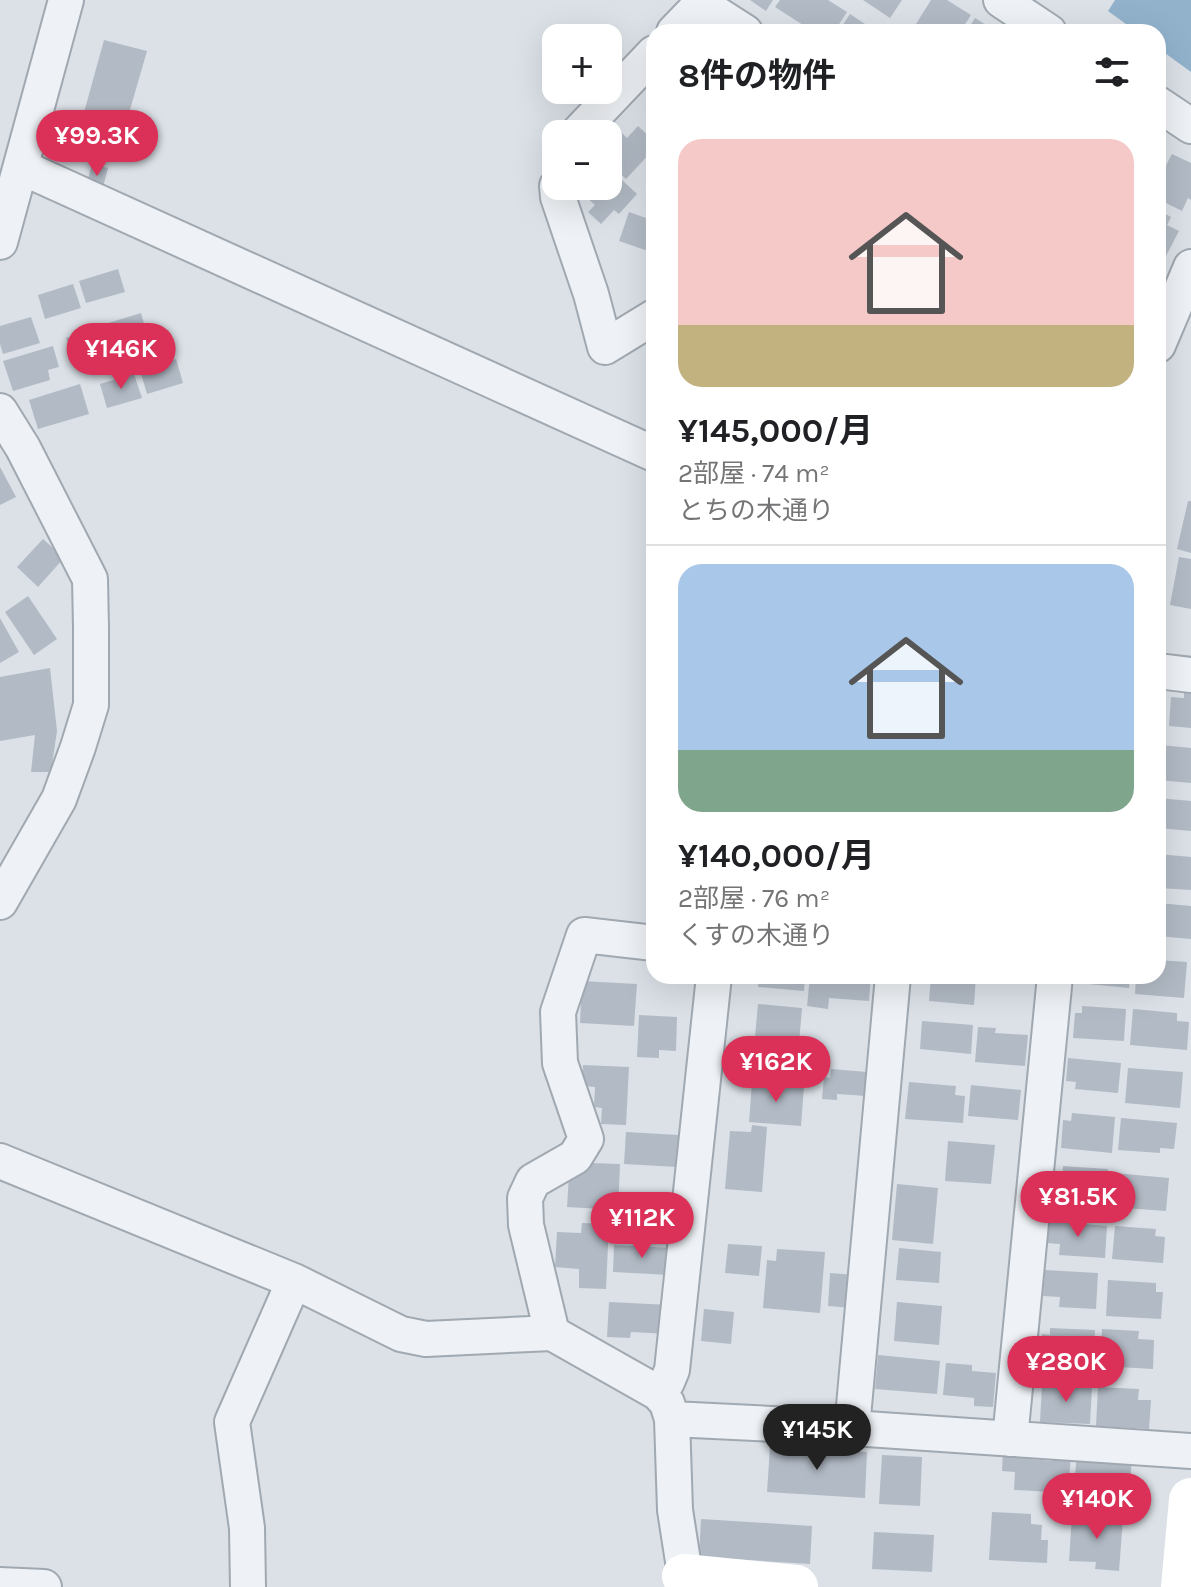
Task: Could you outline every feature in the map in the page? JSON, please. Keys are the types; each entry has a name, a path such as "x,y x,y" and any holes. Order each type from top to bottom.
{"street":[{"path":"0,242 66,0"},
{"path":"1001,0 1044,18"},
{"path":"682,24 701,4 732,24"},
{"path":"590,120 646,61"},
{"path":"1166,109 1191,126"},
{"path":"21,167 646,450"},
{"path":"559,200 591,294 605,347 646,322"},
{"path":"1166,326 1191,267"},
{"path":"0,411 23,448 90,579 91,628 91,705 78,747 59,799 0,902"},
{"path":"1166,672 1191,675"},
{"path":"552,1333 526,1225 525,1198 533,1181 575,1157 586,1139 560,1063 558,1012 584,935 646,942"},
{"path":"713,984 672,1370 667,1382 665,1406 675,1510 686,1582 796,1587"},
{"path":"852,1428 892,984"},
{"path":"1010,1439 1054,984"},
{"path":"0,1161 294,1281 401,1334 426,1339 552,1333 665,1406 852,1428 1191,1451"},
{"path":"248,1587 247,1528 232,1422 294,1281"},
{"path":"1183,1587 1191,1500"},
{"path":"0,1585 44,1587"}],"water":[{"path":"1115,0 1191,0 1191,72 1166,54 1166,24 1126,24 1108,11"}],"building":[{"path":"750,0 773,0 766,11"},
{"path":"780,0 828,0 847,12 839,24 802,24 775,7"},
{"path":"863,0 902,0 890,18"},
{"path":"931,0 947,0 971,15 965,24 916,24"},
{"path":"850,14 865,24 843,24"},
{"path":"104,40 147,51 125,127 83,116"},
{"path":"72,122 113,132 105,164 64,154"},
{"path":"638,126 646,134 646,158 626,179 622,175 622,133 627,138"},
{"path":"1172,154 1191,163 1191,200 1188,198 1182,211 1166,203 1166,165"},
{"path":"92,164 108,168 102,191 86,187"},
{"path":"622,180 637,194 619,214 614,210 601,224 588,212 595,205 589,200 622,200"},
{"path":"629,212 646,218 646,250 619,241"},
{"path":"1166,214 1171,217 1167,225 1179,231 1166,256"},
{"path":"118,269 125,292 86,303 79,281"},
{"path":"73,284 81,308 45,319 38,295"},
{"path":"141,313 147,335 112,346 105,324"},
{"path":"31,317 40,343 3,354 0,326"},
{"path":"100,328 106,349 73,359 66,338"},
{"path":"53,346 59,367 48,370 50,380 13,391 3,361"},
{"path":"176,359 183,383 147,394 140,370"},
{"path":"134,374 142,398 107,408 100,384"},
{"path":"80,384 89,414 38,429 29,400"},
{"path":"0,467 16,497 0,505"},
{"path":"1188,501 1191,501 1191,553 1177,549"},
{"path":"43,539 64,558 38,587 17,567"},
{"path":"1179,557 1191,559 1191,609 1170,605"},
{"path":"28,596 57,639 34,655 5,612"},
{"path":"0,618 19,652 0,663"},
{"path":"50,668 57,731 51,772 31,772 35,735 0,741 0,677"},
{"path":"1184,686 1191,687 1191,728 1169,726 1171,697 1184,698"},
{"path":"1166,746 1191,748 1191,783 1166,781"},
{"path":"1166,799 1191,801 1191,831 1166,829"},
{"path":"1166,855 1191,857 1191,890 1166,888"},
{"path":"1166,904 1191,906 1191,939 1166,937"},
{"path":"1166,961 1187,962 1184,998 1135,994 1136,984 1166,984"},
{"path":"582,981 637,984 634,1026 580,1023"},
{"path":"758,984 804,984 804,991 758,987"},
{"path":"809,984 870,984 869,1001 829,998 828,1009 807,1006"},
{"path":"930,984 975,984 974,1005 929,1001"},
{"path":"1089,984 1129,984 1129,988"},
{"path":"758,1004 802,1008 799,1044 777,1043 777,1039 755,1037"},
{"path":"1082,1006 1126,1009 1124,1041 1073,1038 1075,1013 1082,1013"},
{"path":"1133,1009 1177,1013 1177,1021 1189,1022 1187,1050 1130,1045"},
{"path":"639,1015 677,1017 676,1051 659,1050 659,1058 637,1057"},
{"path":"922,1021 973,1025 971,1054 920,1049"},
{"path":"978,1027 996,1028 995,1033 1028,1035 1025,1066 975,1062"},
{"path":"1068,1058 1121,1063 1118,1093 1075,1089 1076,1082 1066,1081"},
{"path":"583,1065 629,1067 626,1125 601,1124 602,1108 594,1107 595,1087 582,1086"},
{"path":"1128,1068 1183,1072 1180,1108 1125,1103"},
{"path":"831,1069 867,1072 866,1096 837,1094 837,1100 822,1099 824,1077 830,1078"},
{"path":"909,1082 956,1086 955,1095 965,1096 963,1123 905,1119"},
{"path":"752,1083 804,1087 801,1126 749,1122"},
{"path":"971,1085 1021,1090 1018,1120 968,1116"},
{"path":"1072,1113 1115,1117 1112,1153 1061,1148 1063,1120 1071,1121"},
{"path":"1121,1118 1177,1123 1174,1149 1160,1148 1160,1153 1118,1150"},
{"path":"752,1125 767,1127 762,1192 725,1189 730,1131 751,1132"},
{"path":"626,1132 679,1135 678,1167 624,1164"},
{"path":"948,1141 995,1145 991,1184 945,1181"},
{"path":"591,1163 620,1164 618,1210 567,1207 569,1175 579,1175 579,1167 591,1167"},
{"path":"1063,1166 1108,1169 1105,1206 1060,1203"},
{"path":"1114,1173 1169,1178 1166,1211 1111,1207"},
{"path":"897,1184 938,1188 933,1244 892,1240"},
{"path":"623,1196 671,1199 669,1229 621,1226"},
{"path":"1049,1221 1107,1226 1105,1258 1059,1255 1060,1244 1047,1243"},
{"path":"582,1223 609,1224 606,1289 579,1288 579,1269 555,1267 557,1232 581,1233"},
{"path":"1115,1226 1156,1229 1155,1236 1165,1237 1163,1263 1112,1259"},
{"path":"728,1244 762,1246 759,1276 725,1273"},
{"path":"614,1245 671,1248 670,1275 613,1272"},
{"path":"899,1248 941,1252 939,1283 896,1280"},
{"path":"777,1249 825,1252 820,1313 763,1308 767,1260 776,1261"},
{"path":"1045,1270 1098,1273 1096,1309 1059,1307 1060,1297 1043,1296"},
{"path":"830,1273 855,1275 852,1308 828,1306"},
{"path":"1108,1280 1156,1283 1156,1292 1163,1292 1161,1319 1106,1316"},
{"path":"609,1302 670,1305 668,1334 631,1332 630,1338 607,1337"},
{"path":"897,1302 942,1306 939,1345 894,1341"},
{"path":"704,1309 734,1312 731,1344 701,1341"},
{"path":"1050,1328 1095,1330 1093,1365 1041,1362 1042,1334 1050,1335"},
{"path":"1102,1329 1139,1331 1138,1339 1154,1340 1153,1369 1100,1366"},
{"path":"878,1355 940,1361 937,1394 875,1389"},
{"path":"946,1363 972,1365 972,1371 996,1373 993,1407 974,1406 974,1398 943,1395"},
{"path":"1042,1385 1092,1387 1090,1424 1040,1422"},
{"path":"1098,1387 1139,1389 1138,1400 1151,1400 1149,1429 1096,1426"},
{"path":"770,1447 867,1452 865,1498 767,1492"},
{"path":"1003,1450 1031,1452 1030,1459 1052,1461 1052,1454 1071,1455 1068,1493 1014,1490 1015,1472 1002,1471"},
{"path":"1077,1451 1132,1454 1130,1488 1104,1487 1104,1478 1075,1477"},
{"path":"882,1455 922,1457 920,1506 879,1504"},
{"path":"992,1512 1031,1514 1031,1524 1042,1525 1041,1540 1048,1540 1047,1563 989,1560"},
{"path":"1072,1515 1123,1518 1119,1571 1095,1569 1096,1562 1069,1561"},
{"path":"701,1519 812,1526 810,1564 699,1557"},
{"path":"874,1532 934,1535 932,1572 872,1569"}]}
